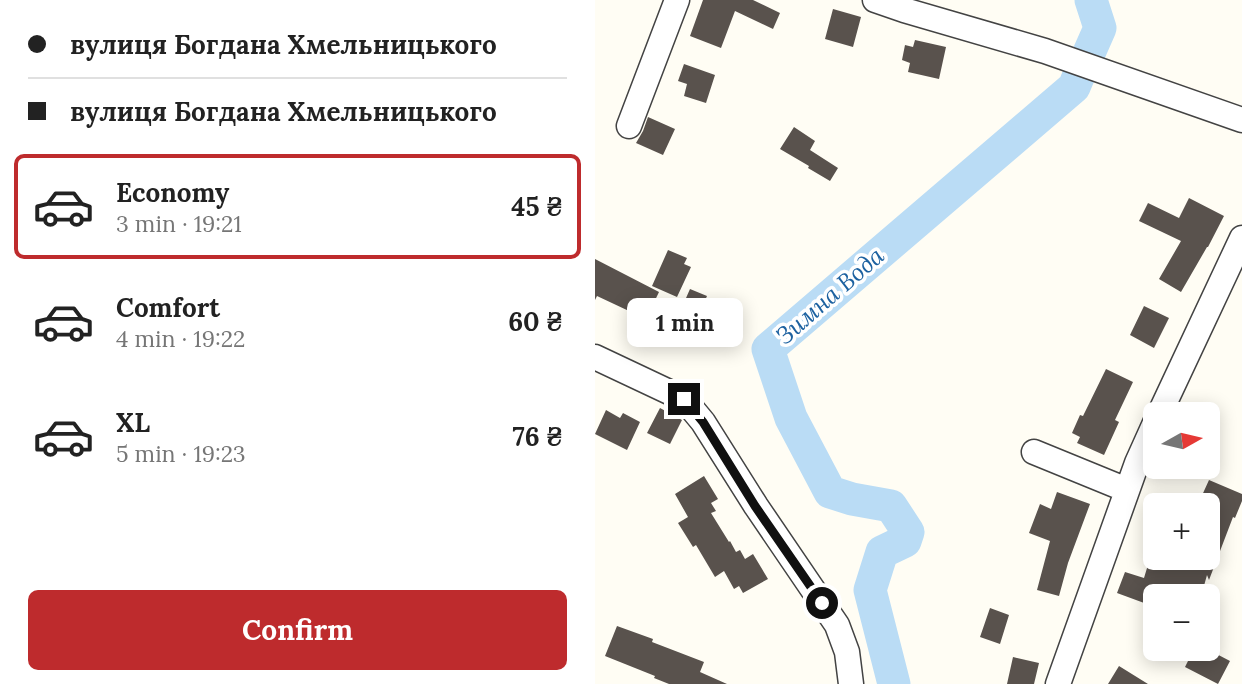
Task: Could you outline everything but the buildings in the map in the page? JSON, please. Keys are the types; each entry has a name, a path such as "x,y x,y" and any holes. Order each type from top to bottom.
{"street":[{"path":"629,127 677,0"},
{"path":"875,0 1045,51 1242,120"},
{"path":"1165,402 1242,238"},
{"path":"595,357 684,399 703,422 755,506 837,625 847,652 851,684"},
{"path":"1058,684 1143,450"},
{"path":"1034,452 1127,490"}],"waterway":[{"name":"Зимна Вода","path":"1089,53 1100,28 1091,0"},
{"name":"Зимна Вода","path":"894,684 870,590 882,552 905,541 908,532 891,506 830,492 791,418 768,349 1074,87 1079,75"}],"route":[{"path":"684,399 703,422 755,506 822,603"}]}
